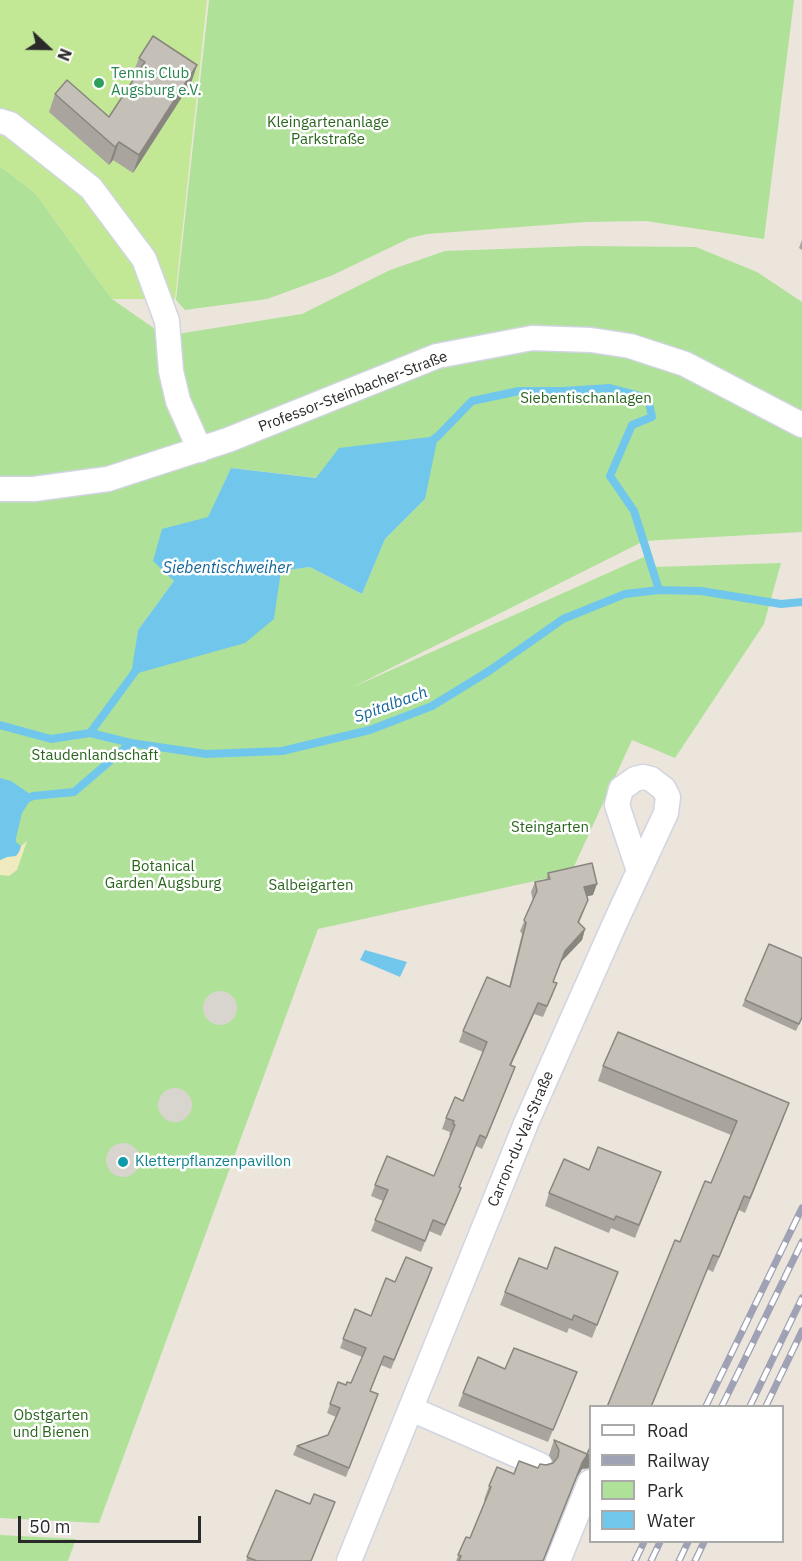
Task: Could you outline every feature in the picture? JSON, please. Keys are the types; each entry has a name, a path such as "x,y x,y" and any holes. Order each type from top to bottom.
{"street":[{"path":"0,121 10,124 91,188 144,259 167,321 171,371 178,401 200,450"},
{"name":"Professor-Steinbacher-Straße","path":"0,489 34,489 108,479 200,450 329,401 437,356 532,338 591,340 641,350 685,364 802,425"},
{"name":"Carron-du-Val-Straße","path":"349,1561 527,1121 639,871"},
{"path":"411,1409 540,1464"},
{"path":"558,1561 585,1483"}],"green space":[{"name":"Tennis Club Augsburg e.V.","path":"0,0 207,0 175,299 112,299 35,193 0,166"},
{"name":"Kleingartenanlage Parkstraße","path":"209,0 794,0 764,239 646,221 586,222 427,234 410,238 333,275 267,299 185,310 176,300"},
{"path":"0,166 35,193 112,299 165,336 302,314 390,270 445,251 583,246 696,247 757,272 802,302 802,532 644,541 351,688 646,556 653,567 781,563 764,624 675,758 632,740 571,873 318,929 99,1523 0,1518","holes":["231,468 317,478 425,499 385,539 362,594 310,567 280,571 273,619 132,675 138,630 174,581 208,518"]},
{"path":"0,1535 76,1539 68,1561 0,1561"}],"sand":[{"path":"27,841 17,870 9,876 0,875 0,860 19,852 21,846"}],"shaded area":[{"path":"220,991 232,996 237,1008 232,1020 220,1025 208,1020 203,1008 208,996"},
{"name":"Kletterpflanzenpavillon","path":"175,1088 187,1093 192,1105 187,1117 175,1122 163,1117 158,1105 163,1093"},
{"name":"Kletterpflanzenpavillon","path":"123,1143 135,1148 140,1160 135,1172 123,1177 111,1172 106,1160 111,1148"}],"water":[{"name":"Siebentischweiher","path":"438,436 425,499 385,539 362,594 310,567 281,571 274,619 245,643 131,675 138,630 174,581 153,561 162,529 208,517 231,468 316,478 339,448"},
{"path":"0,778 11,781 33,796 22,813 16,838 16,842 21,846 19,852 16,856 0,860"},
{"path":"365,950 407,962 400,977 360,960"}],"building":[{"path":"153,36 197,65 139,155 119,142 115,147 55,94 67,80 109,117 145,62 139,58"},
{"path":"592,863 597,884 584,887 588,900 578,922 585,929 565,951 553,982 557,983 547,1006 538,1003 510,1065 515,1067 486,1138 480,1135 445,1225 433,1220 425,1241 375,1220 388,1190 375,1185 387,1156 434,1176 455,1125 454,1121 446,1118 455,1097 463,1101 487,1042 463,1031 487,977 510,987 526,923 524,920 537,891 535,882 550,879 548,873"},
{"path":"769,944 802,958 802,1017 799,1024 745,1000"},
{"path":"618,1032 789,1103 750,1198 744,1196 719,1257 713,1255 652,1405 608,1405 675,1240 680,1242 705,1181 711,1183 737,1121 603,1066"},
{"path":"598,1147 661,1172 639,1225 616,1216 614,1220 549,1193 564,1159 589,1170"},
{"path":"555,1247 618,1272 597,1325 574,1315 572,1320 505,1292 519,1258 547,1269"},
{"path":"406,1257 432,1268 394,1360 384,1356 370,1391 378,1394 349,1468 297,1446 328,1435 340,1408 330,1404 338,1382 346,1385 347,1382 351,1383 366,1348 343,1339 355,1309 371,1316 386,1278 395,1282"},
{"path":"514,1348 577,1372 553,1430 463,1393 478,1357 505,1369"},
{"path":"554,1440 587,1454 589,1450 589,1454 582,1463 543,1561 459,1561 461,1556 458,1555 466,1537 470,1538 497,1467 514,1474 519,1461 538,1468 540,1464 553,1463 558,1457 559,1450"},
{"path":"276,1490 310,1504 314,1494 335,1502 311,1561 257,1561 247,1557"}],"waterway":[{"path":"430,442 472,401 519,391 610,388 648,398 652,417 632,425 610,476 634,511 659,590"},
{"name":"Spitalbach","path":"0,725 51,739 90,733 131,743 206,754 282,751 370,730 432,706 489,671 563,619 625,594 659,590 701,591 781,604 802,602"},
{"path":"90,733 137,669"},
{"path":"26,799 33,796 74,792 131,743"}],"railway":[{"path":"706,1405 802,1208"},
{"path":"722,1405 802,1242"},
{"path":"750,1405 802,1298"},
{"path":"766,1405 802,1331"},
{"path":"635,1561 644,1543"},
{"path":"651,1561 660,1543"},
{"path":"679,1561 688,1543"},
{"path":"695,1561 704,1543"}],"place":[{"name":"Tennis Club Augsburg e.V.","path":"99,83"},
{"name":"Kletterpflanzenpavillon","path":"123,1162"}],"park label":[{"name":"Siebentischanlagen","path":"586,399"},
{"name":"Staudenlandschaft","path":"95,756"},
{"name":"Steingarten","path":"550,828"},
{"name":"Botanical Garden Augsburg","path":"163,876"},
{"name":"Salbeigarten","path":"311,886"},
{"name":"Obstgarten und Bienen","path":"51,1424"}]}
